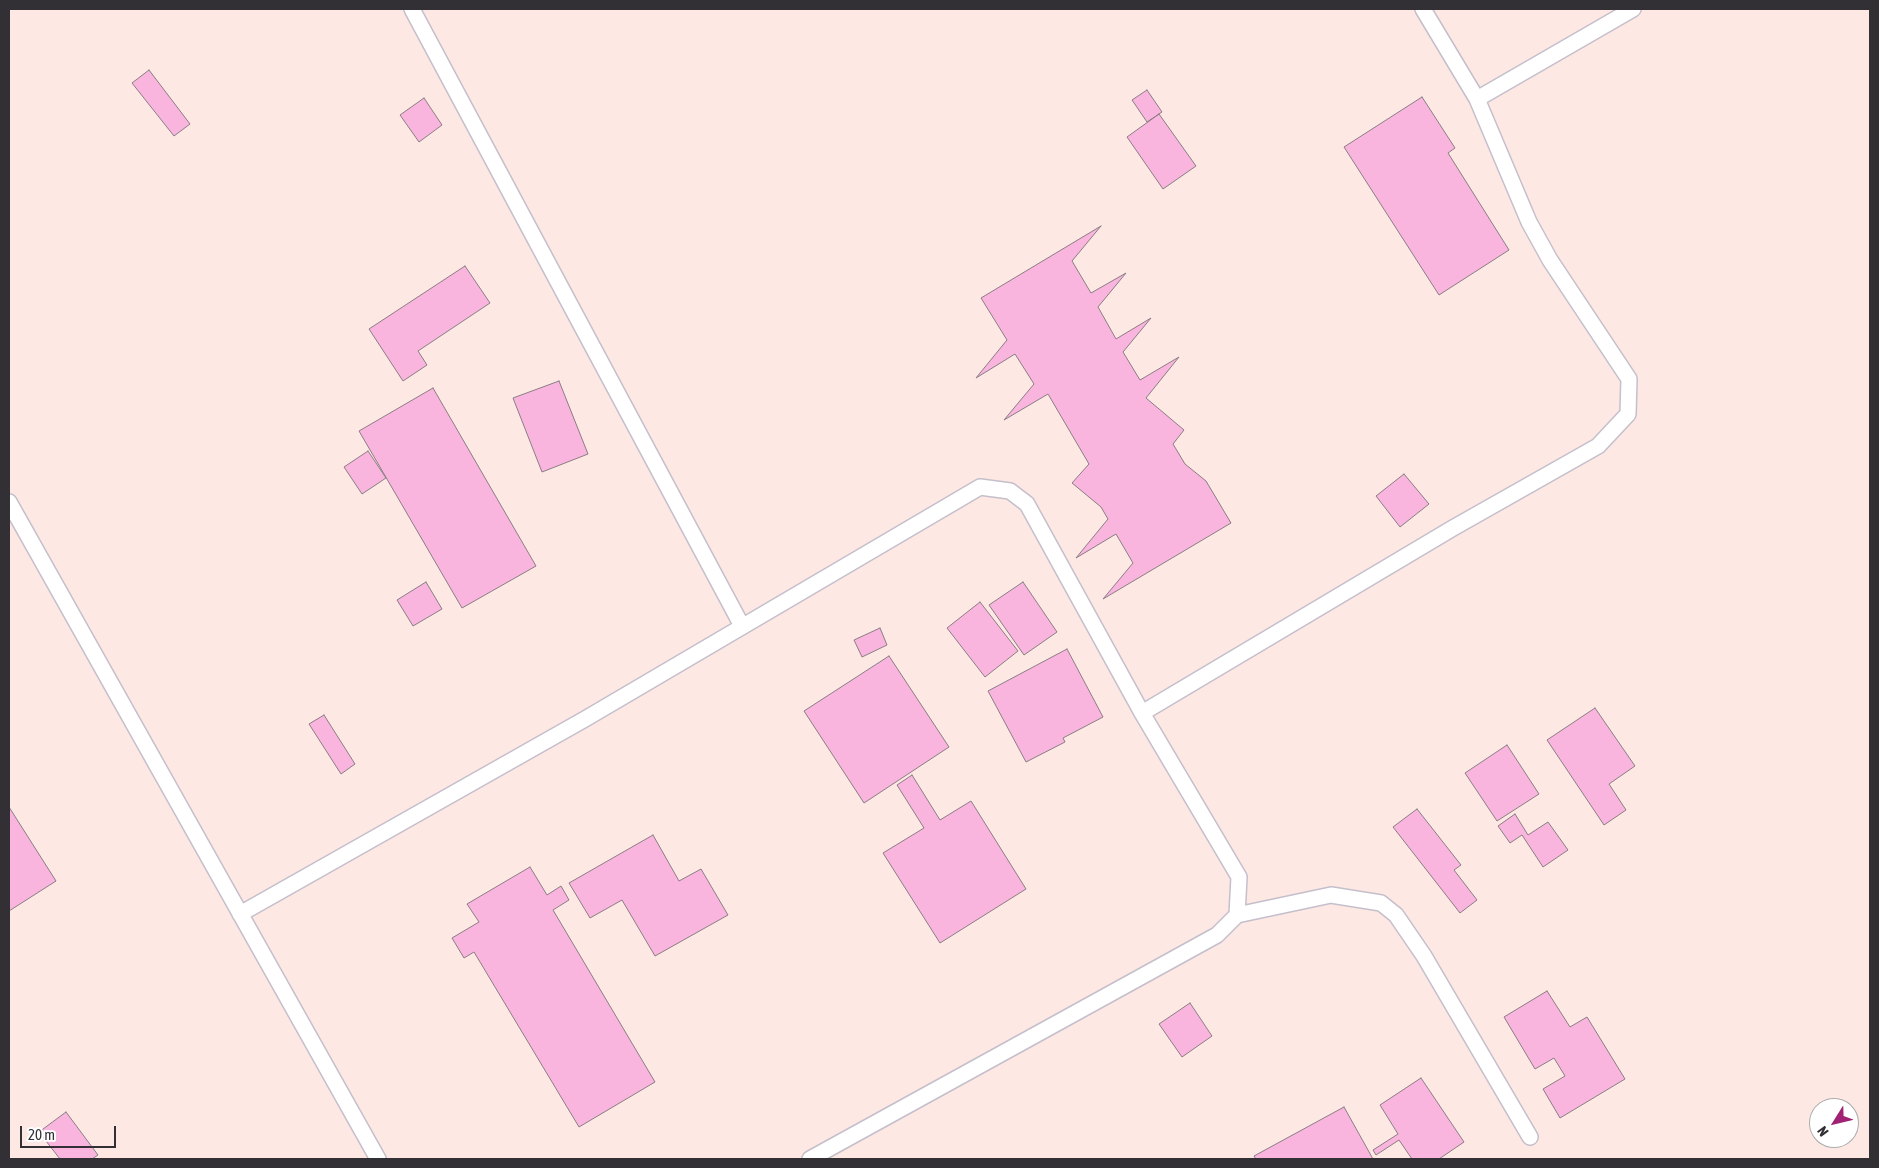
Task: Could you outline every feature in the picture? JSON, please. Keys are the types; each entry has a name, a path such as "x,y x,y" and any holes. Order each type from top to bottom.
{"lane":[{"path":"412,9 742,626"},
{"path":"1142,713 1453,528 1598,446 1628,414 1629,379 1550,260 1529,222 1477,98 1423,9"},
{"path":"1477,98 1633,9"},
{"path":"240,914 586,719 980,487 1010,491 1027,504 1142,713 1239,877 1237,915"},
{"path":"9,502 378,1159"},
{"path":"810,1159 1217,935 1237,915 1331,895 1381,903 1396,915 1424,956 1530,1137"}],"shaded area":[{"path":"9,9 1870,9 1870,1159 9,1159"}],"building":[{"path":"149,70 190,124 174,136 132,83"},
{"path":"1147,90 1162,112 1147,122 1132,100"},
{"path":"1422,97 1455,148 1448,153 1509,250 1439,295 1344,147"},
{"path":"424,98 442,125 419,142 400,115"},
{"path":"1159,114 1196,166 1163,189 1127,137"},
{"path":"1101,226 1072,261 1091,293 1126,273 1098,307 1116,339 1151,318 1123,352 1140,380 1179,357 1146,398 1184,430 1173,444 1185,464 1206,481 1231,523 1103,599 1133,563 1116,534 1076,558 1108,519 1101,507 1072,483 1089,464 1048,394 1004,420 1034,384 1015,354 976,378 1007,340 981,298"},
{"path":"465,266 490,303 418,351 427,365 403,381 369,329"},
{"path":"559,381 588,454 542,472 513,398"},
{"path":"433,388 536,566 462,608 359,431"},
{"path":"368,451 386,478 362,494 344,467"},
{"path":"1404,474 1429,504 1400,527 1376,496"},
{"path":"426,582 442,609 413,626 397,600"},
{"path":"1023,582 1057,632 1024,655 989,605"},
{"path":"980,602 1018,651 985,677 947,628"},
{"path":"880,628 887,645 862,657 854,640"},
{"path":"1067,649 1103,717 1063,738 1065,742 1026,762 988,691"},
{"path":"889,656 949,747 864,803 804,711"},
{"path":"1595,708 1635,766 1609,784 1626,810 1604,825 1547,740"},
{"path":"324,715 355,764 341,774 309,724"},
{"path":"1507,745 1539,794 1497,821 1465,773"},
{"path":"912,775 940,820 971,801 1026,889 940,943 883,853 924,828 897,785"},
{"path":"9,807 56,881 9,911"},
{"path":"1417,809 1461,865 1454,870 1477,900 1460,913 1393,827"},
{"path":"1515,814 1528,835 1548,822 1568,850 1543,867 1522,835 1510,843 1498,826"},
{"path":"653,835 679,881 701,869 728,915 655,956 622,900 590,918 569,883"},
{"path":"530,867 547,895 561,886 569,900 553,910 655,1082 579,1127 474,952 464,958 452,938 479,922 467,904"},
{"path":"1547,991 1570,1027 1587,1017 1625,1079 1560,1118 1543,1089 1565,1076 1554,1058 1535,1069 1504,1017"},
{"path":"1190,1003 1212,1036 1182,1057 1159,1024"},
{"path":"1421,1078 1464,1142 1439,1159 1412,1159 1399,1140 1376,1155 1373,1150 1398,1134 1380,1105"},
{"path":"1344,1107 1373,1159 1256,1159 1254,1156"},
{"path":"66,1112 98,1155 92,1159 60,1159 39,1132"}]}
